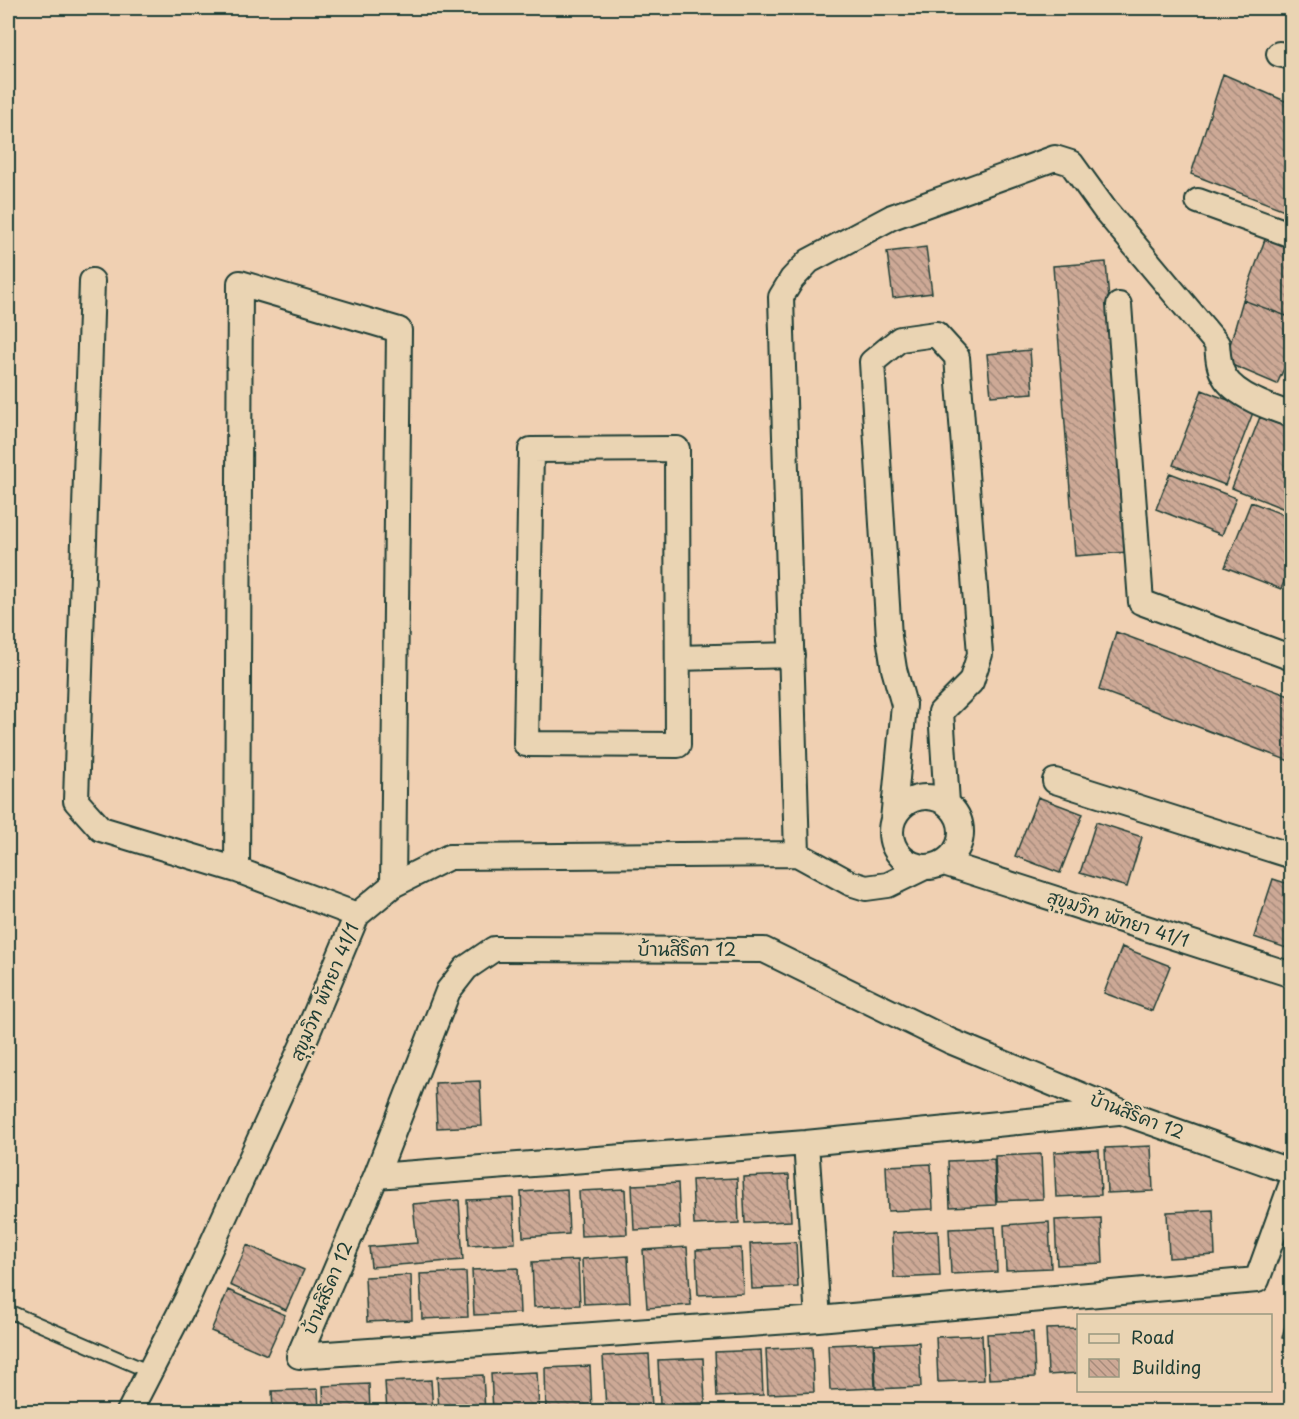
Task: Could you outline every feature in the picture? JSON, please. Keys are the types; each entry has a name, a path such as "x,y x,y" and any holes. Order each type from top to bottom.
{"street":[{"path":"797,854 781,297 792,279 809,261 891,217 1055,158 1071,164 1105,210 1217,344 1218,361 1224,377 1242,393 1267,406 1292,415"},
{"path":"1198,201 1292,235"},
{"path":"92,281 76,801 101,829 237,870 357,915"},
{"path":"237,870 240,283 399,330 393,885"},
{"path":"1119,305 1142,602 1292,657"},
{"path":"893,820 902,806 916,798 932,797 947,803 959,819 961,839 958,849 933,865 903,860 896,851 891,831 904,705 894,669 890,637 872,362 900,339 936,334 957,357 980,654 971,682 941,712 947,803"},
{"path":"677,449 678,658 678,745 526,744 531,450 677,449"},
{"path":"678,658 792,655"},
{"path":"904,705 941,712"},
{"path":"1055,781 1292,856"},
{"name":"สุขุมวิท พัทยา 41/1","path":"129,1412 188,1297 293,1066 357,915 393,885 448,857 797,854 850,883 866,888 888,885 933,865 1292,975"},
{"name":"บ้านสิริคา 12","path":"818,1318 299,1356 376,1176 448,991 466,968 494,949 764,950 950,1041 1122,1112 1292,1172"},
{"path":"376,1176 806,1143 1122,1112"},
{"path":"806,1143 818,1318 1257,1280 1292,1183"}],"lane":[{"path":"8,1311 150,1372"}],"building":[{"path":"1223,74 1292,104 1292,213 1191,174"},
{"path":"1268,231 1292,240 1292,318 1243,300"},
{"path":"926,247 932,293 893,298 887,252"},
{"path":"1106,262 1128,552 1075,556 1053,266"},
{"path":"1243,300 1292,318 1292,351 1277,384 1225,362"},
{"path":"1030,350 1033,393 991,396 987,354"},
{"path":"1202,390 1254,410 1225,485 1173,465"},
{"path":"1260,417 1292,429 1292,498 1287,510 1232,488"},
{"path":"1170,473 1236,498 1222,535 1156,509"},
{"path":"1251,502 1292,518 1292,562 1281,589 1225,567"},
{"path":"1116,632 1292,697 1292,762 1099,690"},
{"path":"1038,797 1083,814 1060,873 1015,856"},
{"path":"1096,822 1142,837 1127,887 1080,873"},
{"path":"1273,879 1292,885 1292,950 1254,937"},
{"path":"1122,947 1170,966 1152,1011 1104,993"},
{"path":"480,1081 482,1126 437,1128 435,1083"},
{"path":"1151,1146 1153,1191 1107,1193 1105,1148"},
{"path":"1099,1150 1101,1195 1056,1197 1054,1152"},
{"path":"1041,1154 1043,1199 997,1201 995,1156"},
{"path":"994,1159 996,1205 950,1207 948,1161"},
{"path":"931,1164 933,1209 888,1211 886,1166"},
{"path":"789,1175 791,1221 745,1223 743,1177"},
{"path":"737,1178 739,1223 694,1225 692,1180"},
{"path":"678,1183 680,1228 634,1230 632,1185"},
{"path":"567,1189 569,1234 523,1237 521,1192"},
{"path":"625,1189 627,1234 581,1236 579,1191"},
{"path":"513,1198 515,1243 469,1245 467,1200"},
{"path":"459,1200 463,1260 371,1267 369,1247 417,1243 413,1204"},
{"path":"1213,1210 1215,1255 1169,1258 1167,1212"},
{"path":"1101,1218 1103,1263 1057,1265 1055,1220"},
{"path":"1049,1222 1051,1268 1006,1270 1004,1225"},
{"path":"995,1227 997,1272 951,1274 949,1229"},
{"path":"938,1231 940,1276 894,1278 892,1233"},
{"path":"796,1242 798,1287 752,1289 750,1244"},
{"path":"247,1245 304,1270 286,1310 230,1285"},
{"path":"687,1247 691,1305 647,1308 643,1250"},
{"path":"741,1248 743,1293 698,1295 696,1250"},
{"path":"628,1256 630,1302 584,1304 582,1259"},
{"path":"578,1260 580,1305 534,1307 532,1262"},
{"path":"518,1268 520,1313 474,1315 472,1270"},
{"path":"466,1272 468,1317 422,1319 420,1274"},
{"path":"411,1275 412,1320 367,1322 365,1277"},
{"path":"228,1290 285,1315 267,1355 211,1331"},
{"path":"1292,1298 1292,1340 1282,1338"},
{"path":"1077,1328 1077,1373 1048,1375 1046,1329"},
{"path":"1033,1332 1035,1377 989,1379 987,1334"},
{"path":"982,1335 984,1380 938,1382 936,1337"},
{"path":"919,1342 921,1387 876,1389 874,1344"},
{"path":"873,1343 875,1388 830,1390 828,1345"},
{"path":"812,1347 814,1392 768,1394 766,1349"},
{"path":"761,1350 763,1395 717,1397 715,1352"},
{"path":"649,1354 652,1408 606,1410 603,1356"},
{"path":"703,1358 705,1403 660,1405 658,1360"},
{"path":"590,1366 592,1411 546,1412 545,1368"},
{"path":"537,1372 539,1412 493,1412 491,1374"},
{"path":"483,1375 485,1412 439,1412 437,1377"},
{"path":"431,1380 433,1412 387,1412 385,1382"},
{"path":"369,1384 370,1412 324,1412 323,1386"},
{"path":"318,1389 319,1412 273,1412 272,1391"}]}
